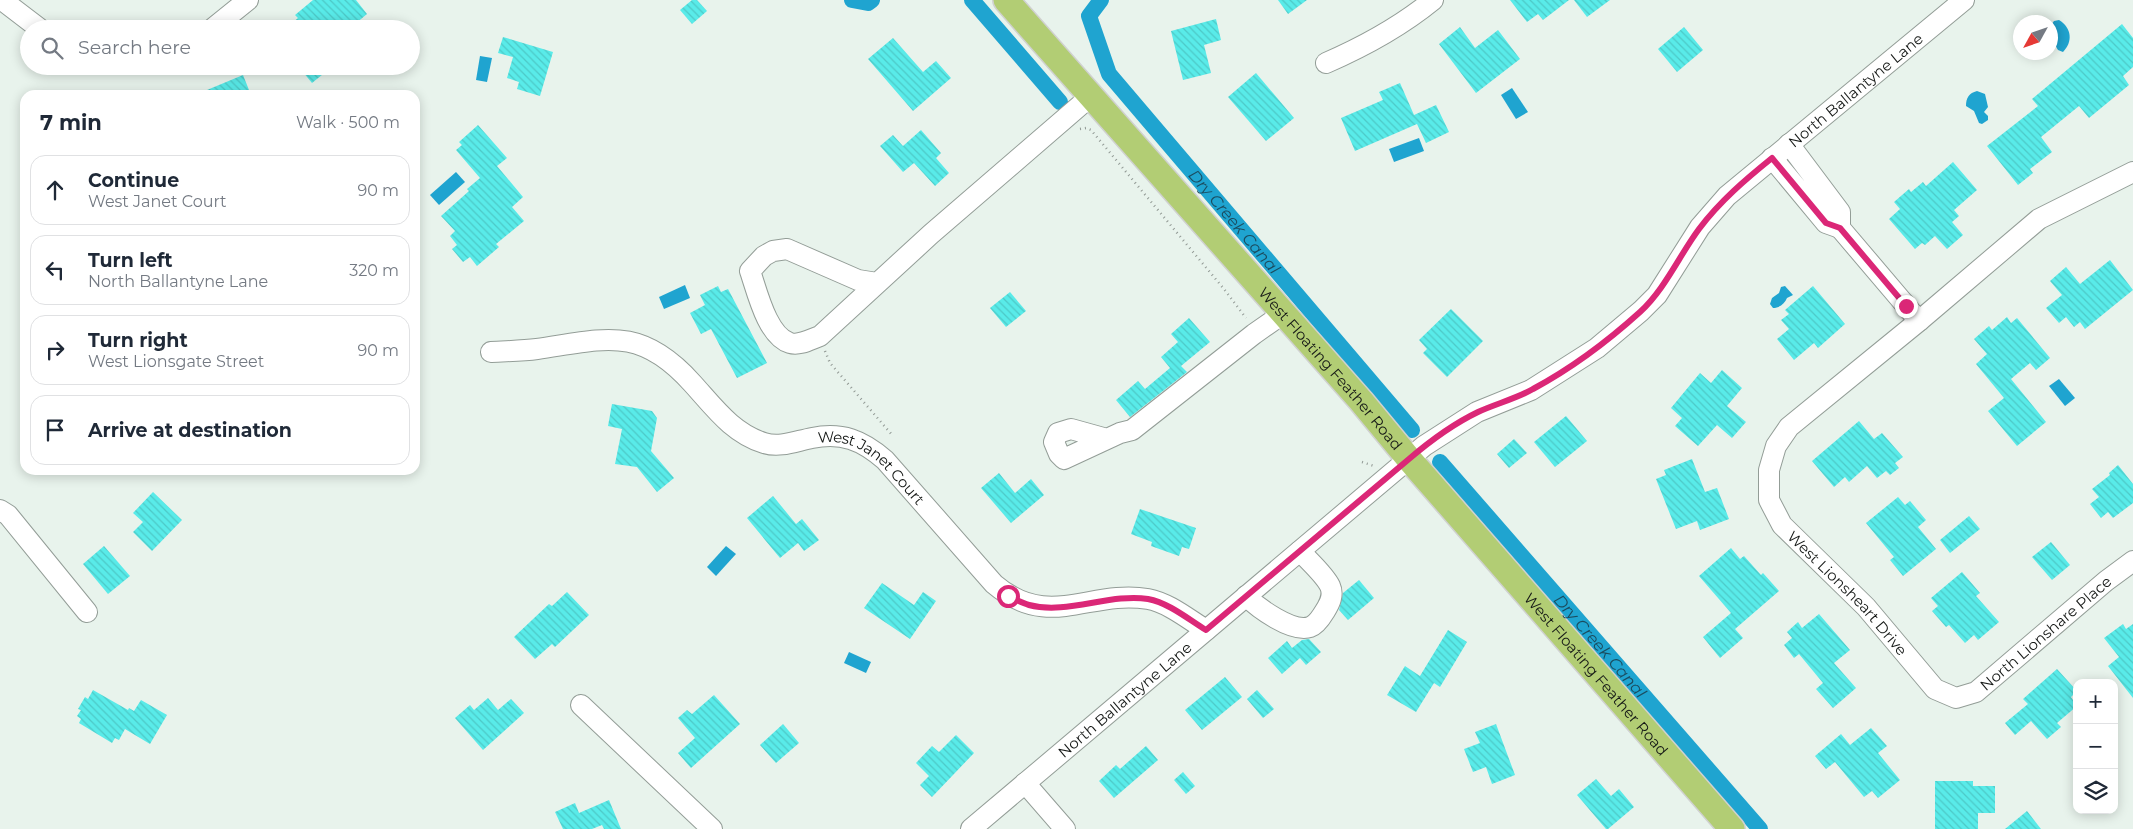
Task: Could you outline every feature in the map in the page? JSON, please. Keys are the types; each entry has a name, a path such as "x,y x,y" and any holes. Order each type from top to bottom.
{"main road":[{"name":"West Floating Feather Road","path":"1006,0 1284,313 1732,829"}],"street":[{"path":"2,0 28,20"},
{"path":"223,20 248,0"},
{"path":"1326,63 1374,41 1402,24 1433,0"},
{"name":"North Ballantyne Lane","path":"971,829 1409,459 1458,423 1477,412 1531,390 1597,348 1657,295 1700,227 1727,196 1964,0"},
{"path":"877,283 858,280 787,249 773,251 764,256 750,271 769,324 779,336 790,344 801,344 820,336 931,234 1092,96"},
{"path":"1789,144 1840,212 1840,228"},
{"path":"1772,158 1826,223 1840,228 1919,321"},
{"name":"West Lionsheart Drive","path":"1956,698 1935,689 1866,607 1782,525 1769,500 1769,470 1776,446 1789,427 1919,321 2039,219 2133,172"},
{"path":"1107,439 1132,430 1254,334 1284,313"},
{"name":"West Janet Court","path":"491,352 535,350 597,339 614,339 643,346 669,361 684,374 730,426 746,437 766,444 789,445 812,438 831,436 854,439 870,448 884,460 994,584 1008,596 1030,606 1055,607 1126,598 1149,600 1168,607 1206,630"},
{"path":"0,510 8,516 87,612"},
{"path":"1246,596 1260,610 1285,622 1302,628 1311,627 1332,601 1330,586 1300,551"},
{"name":"North Lionshare Place","path":"1956,698 1976,692 2106,581 2133,561"},
{"path":"581,705 712,829"},
{"path":"1025,783 1065,829"}],"path":[{"path":"1076,131 1086,128 1091,130 1240,308 1245,315 1246,325"},
{"path":"826,345 825,351 830,363 893,436"},
{"path":"1362,462 1380,468"}],"water":[{"path":"2058,20 2067,27 2070,35 2070,40 2063,52 2058,50"},
{"path":"480,56 492,58 487,82 476,80"},
{"path":"1512,88 1528,112 1516,119 1501,95"},
{"path":"1977,91 1985,94 1988,107 1984,112 1988,116 1988,120 1982,124 1979,123 1974,111 1966,106 1968,96"},
{"path":"1419,138 1424,151 1394,162 1389,149"},
{"path":"456,172 465,182 439,205 430,195"},
{"path":"685,285 690,298 664,309 659,297"},
{"path":"1785,286 1793,295 1787,298 1780,306 1773,308 1770,304 1772,298 1779,293 1781,287"},
{"path":"2059,379 2075,398 2065,406 2049,386"},
{"path":"726,546 736,554 716,576 707,567"},
{"path":"849,652 871,662 866,673 844,663"}],"building":[{"path":"313,0 356,0 367,14 360,20 296,20 298,18 295,15"},
{"path":"692,0 697,0 707,11 692,24 680,10"},
{"path":"1278,0 1307,0 1288,14"},
{"path":"1510,0 1569,0 1543,20 1538,14 1527,22"},
{"path":"1574,0 1610,0 1587,17"},
{"path":"1216,19 1221,40 1204,45 1211,73 1183,80 1171,31"},
{"path":"2122,24 2133,38 2133,67 2123,76 2129,85 2089,118 2079,106 2041,137 2052,152 2030,169 2033,173 2018,185 1987,146 2038,106 2032,99"},
{"path":"1460,27 1475,48 1498,30 1520,59 1476,93 1439,44"},
{"path":"1684,27 1703,50 1677,72 1658,49"},
{"path":"503,37 553,52 540,96 517,89 519,82 507,78 513,57 498,53"},
{"path":"893,38 923,72 936,61 951,78 913,111 868,59"},
{"path":"1256,73 1294,118 1266,141 1228,97"},
{"path":"243,75 249,90 207,90"},
{"path":"305,75 322,75 312,83"},
{"path":"1400,83 1414,115 1436,105 1449,132 1426,143 1417,124 1355,151 1341,118 1383,100 1379,92"},
{"path":"478,125 507,158 497,166 523,197 512,207 524,221 496,244 499,247 477,266 470,257 463,262 452,249 457,245 450,236 455,231 441,216 469,191 467,189 480,178 456,150 462,145 459,142"},
{"path":"921,130 941,153 936,158 949,173 935,186 914,163 903,172 880,146 893,135 903,146"},
{"path":"1953,162 1977,190 1954,210 1959,216 1952,222 1963,235 1947,249 1935,236 1925,245 1922,243 1915,249 1889,219 1900,209 1894,202 1909,189 1911,192 1923,182 1926,186"},
{"path":"2110,260 2133,290 2085,329 2080,322 2074,327 2066,317 2059,323 2046,308 2062,295 2050,281 2066,267 2080,284"},
{"path":"718,286 721,292 728,289 767,363 737,378 711,329 701,334 690,313 705,305 700,295"},
{"path":"1813,286 1845,324 1818,348 1814,343 1794,360 1777,339 1789,329 1781,320 1789,314 1785,310"},
{"path":"1010,292 1026,311 1006,327 990,308"},
{"path":"1451,309 1483,341 1447,377 1423,353 1427,349 1419,340"},
{"path":"2007,317 2011,323 2017,318 2050,358 2036,370 2030,363 2011,379 2046,422 2017,446 1988,411 2004,398 1976,364 1987,354 1974,339 1989,326 1992,330"},
{"path":"1189,318 1210,342 1181,366 1187,372 1130,417 1116,400 1138,381 1145,389 1170,368 1161,357 1178,342 1171,334"},
{"path":"1722,370 1742,388 1727,406 1746,422 1732,438 1717,425 1698,446 1675,426 1682,418 1671,408 1700,373 1711,383"},
{"path":"612,404 652,411 657,418 651,451 674,478 657,492 637,467 615,464 622,429 608,426"},
{"path":"1566,416 1587,441 1555,467 1534,442"},
{"path":"1859,421 1874,439 1882,433 1903,457 1895,463 1899,468 1890,475 1886,471 1877,478 1867,466 1849,482 1845,477 1834,487 1812,461"},
{"path":"1514,439 1527,453 1509,468 1497,454"},
{"path":"1692,459 1705,492 1717,488 1729,519 1700,530 1697,521 1676,529 1656,479 1666,475 1664,470"},
{"path":"2118,465 2133,484 2133,503 2113,518 2108,512 2101,518 2090,504 2099,497 2092,489 2110,475 2109,473"},
{"path":"999,473 1015,493 1031,479 1044,495 1011,523 981,488"},
{"path":"153,492 182,520 152,551 133,532 143,522 133,513"},
{"path":"773,496 796,524 802,519 819,540 804,551 798,543 780,558 747,518"},
{"path":"1898,497 1905,505 1910,501 1926,520 1918,527 1936,549 1903,576 1890,560 1894,557 1866,523"},
{"path":"1140,509 1196,528 1189,549 1182,547 1179,556 1151,546 1152,542 1131,534"},
{"path":"1969,516 1980,529 1950,553 1940,540"},
{"path":"2051,542 2070,565 2052,580 2032,557"},
{"path":"104,546 130,576 108,594 83,564"},
{"path":"1731,548 1740,559 1744,556 1761,575 1763,573 1779,591 1735,629 1743,638 1720,658 1703,637 1731,613 1699,576"},
{"path":"1962,572 1980,593 1976,596 1999,622 1978,640 1974,635 1965,643 1949,625 1946,627 1932,611 1938,606 1931,598"},
{"path":"1359,580 1374,598 1348,620 1339,610 1343,593"},
{"path":"882,583 914,605 923,592 936,601 910,639 864,608"},
{"path":"567,592 589,615 555,647 552,644 535,659 514,637 549,604 552,606"},
{"path":"1819,614 1850,650 1834,663 1856,688 1833,708 1816,689 1823,683 1799,654 1794,658 1784,645 1792,638 1787,632 1798,622 1802,628"},
{"path":"2123,624 2126,629 2133,624 2133,698 2108,666 2119,657 2104,638"},
{"path":"1448,630 1467,642 1440,687 1434,683 1416,712 1387,695 1405,666 1420,676"},
{"path":"1309,639 1321,652 1306,665 1300,658 1282,674 1268,658 1287,641 1292,648 1302,640"},
{"path":"2057,669 2073,687 2073,695 2071,697 2073,709 2057,723 2061,727 2047,739 2031,721 2015,735 2005,723 2028,704 2023,699"},
{"path":"1225,677 1242,697 1202,730 1185,710"},
{"path":"93,690 128,710 129,708 134,711 141,700 167,715 150,744 125,729 119,740 115,738 112,743 79,723 81,719 77,716 81,710 78,709 85,697 88,699"},
{"path":"1257,690 1274,709 1263,718 1247,699"},
{"path":"714,695 740,724 691,768 678,753 695,738 678,718 687,710 692,714"},
{"path":"488,698 498,710 511,699 524,713 483,750 455,718 470,705 474,710"},
{"path":"783,724 799,743 776,763 760,745"},
{"path":"1496,724 1515,775 1492,784 1486,767 1473,772 1464,749 1480,743 1475,732"},
{"path":"1871,728 1887,746 1878,753 1900,780 1878,798 1872,791 1864,797 1835,762 1826,769 1815,756 1841,734 1850,745"},
{"path":"956,735 974,753 932,797 920,785 929,776 916,763 932,746 939,752"},
{"path":"1146,746 1158,760 1114,798 1099,781 1116,765 1120,769"},
{"path":"1183,772 1195,786 1186,794 1174,780"},
{"path":"1596,779 1611,796 1619,789 1634,807 1608,829 1577,795"},
{"path":"1935,781 1973,781 1973,786 1995,786 1995,813 1978,813 1978,829 1935,829"},
{"path":"609,800 621,829 604,829 602,825 592,829 563,829 555,812 575,803 579,813"},
{"path":"2027,811 2041,829 2005,829"}],"waterway":[{"path":"852,0 868,3 872,0"},
{"path":"972,0 1060,102"},
{"name":"Dry Creek Canal","path":"1101,0 1089,16 1109,74 1412,430"},
{"name":"Dry Creek Canal","path":"1440,462 1760,829"}],"route":[{"path":"1008,596 1030,606 1055,607 1126,598 1149,600 1168,607 1206,630 1440,434 1477,412 1531,390 1597,348 1657,295 1700,227 1727,196 1772,158 1826,223 1840,228 1906,306"}]}
